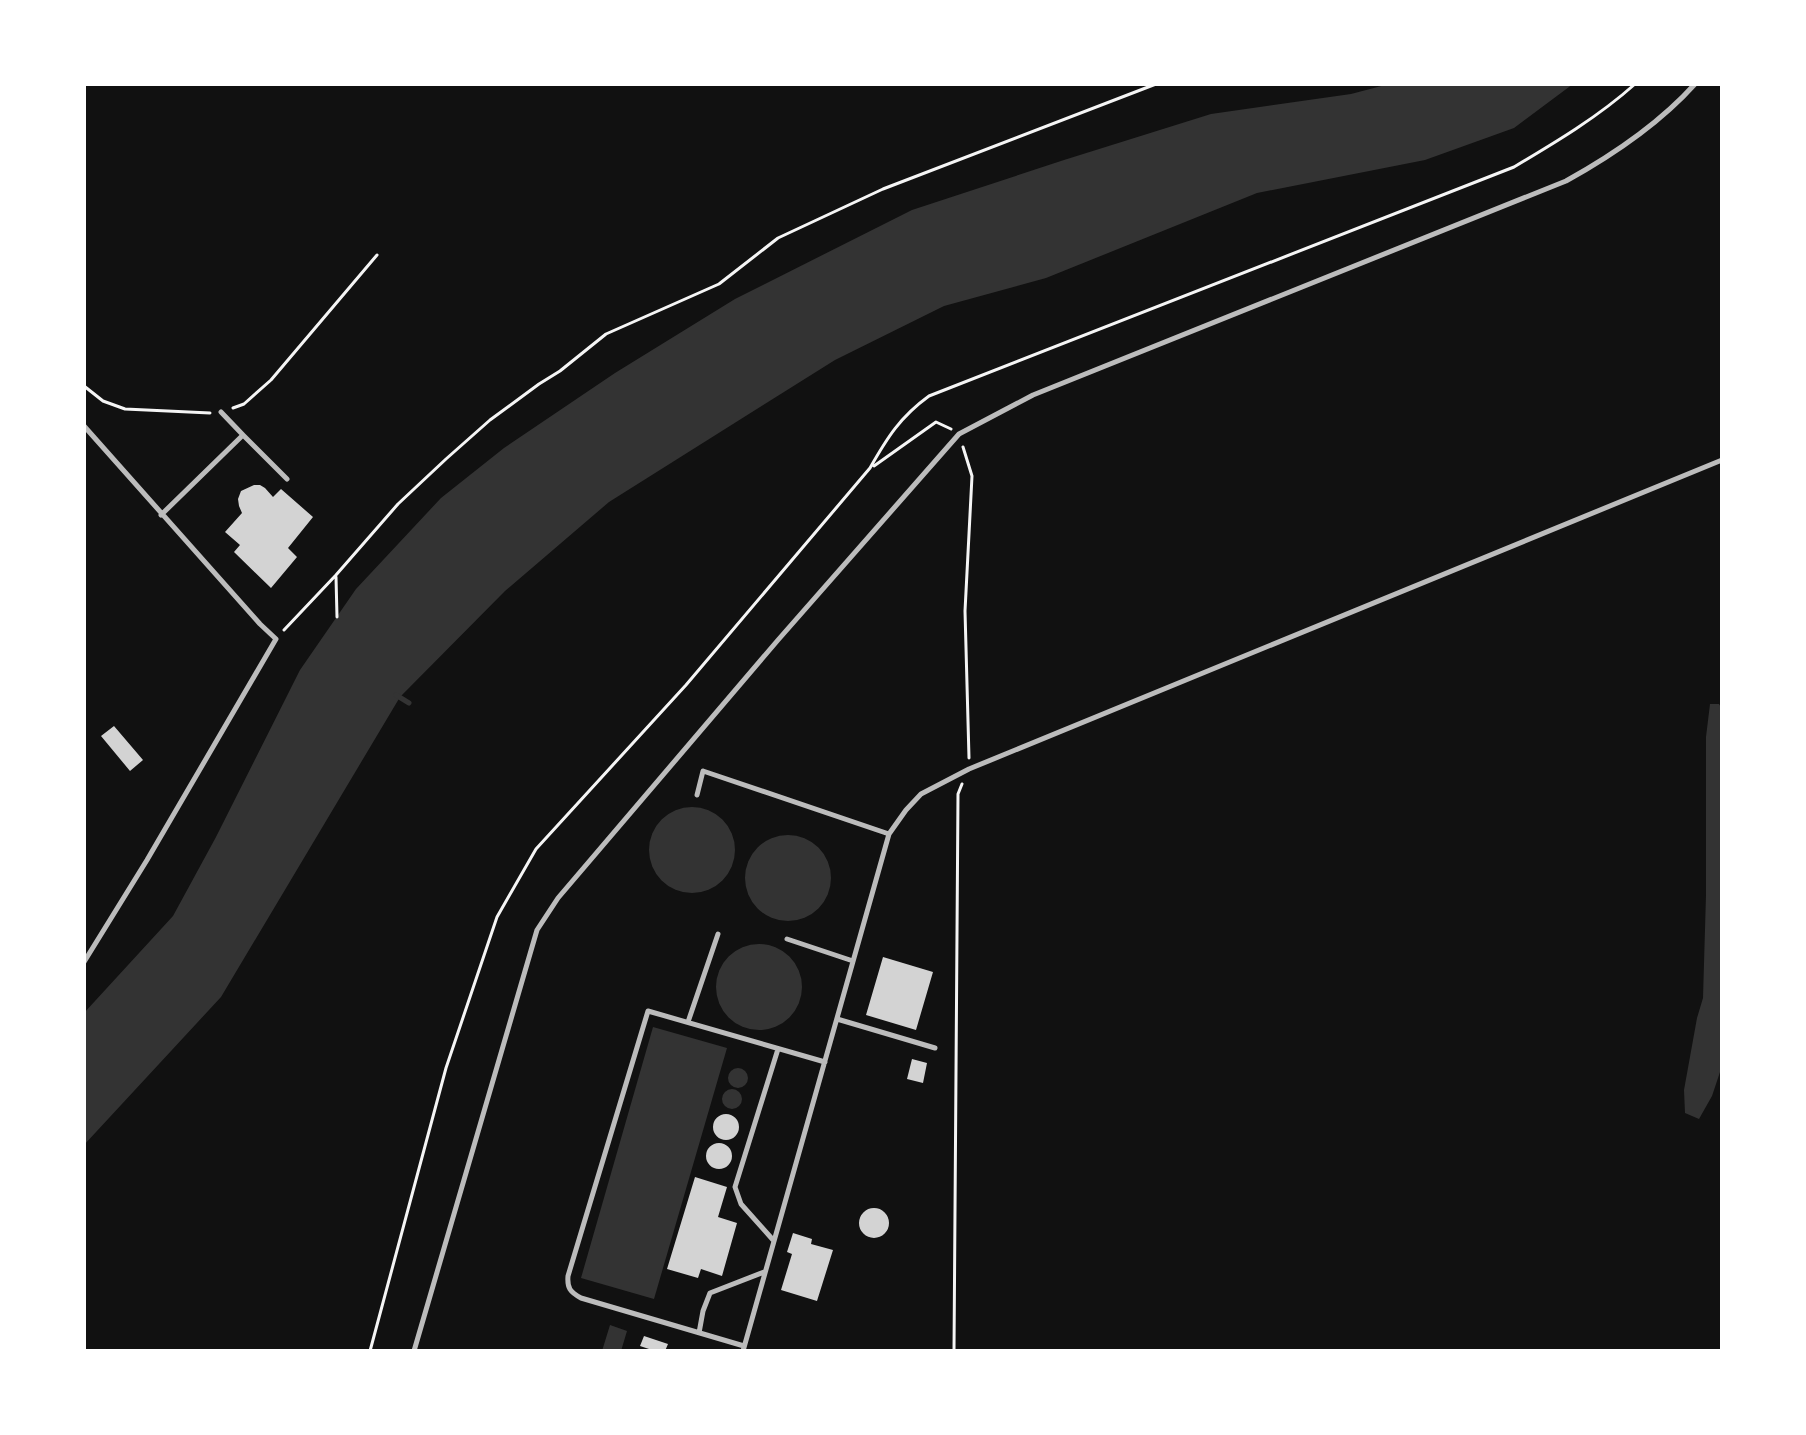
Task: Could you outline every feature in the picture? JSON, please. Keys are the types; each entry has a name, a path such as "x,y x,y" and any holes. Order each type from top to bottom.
{"lane":[{"path":"414,1351 537,930 568,886 959,434 1033,395 1566,181 1626,144 1695,84"},
{"path":"221,412 287,479"},
{"path":"84,426 276,639 84,962"},
{"path":"161,515 243,435"},
{"path":"825,1062 648,1011 568,1276 567,1285 572,1293 743,1348 825,1062 889,834 921,794 969,769 1722,460"},
{"path":"697,795 703,771 889,834"},
{"path":"688,1022 718,934"},
{"path":"787,939 853,961"},
{"path":"837,1019 935,1048"},
{"path":"774,1241 741,1204 735,1187 778,1049"},
{"path":"699,1333 710,1293 765,1271"}],"path":[{"path":"276,639 398,504 446,459 490,420 606,334 719,284 778,238 883,189 1156,84"},
{"path":"370,1351 446,1068 497,917 536,849 686,685 870,468 892,430 911,409 929,396 1514,167 1566,137 1635,84"},
{"path":"84,386 103,401 125,409 221,412 244,404 271,380 377,255"},
{"path":"870,468 936,422 959,434 972,476 965,611 969,769 958,794 954,1351"},
{"path":"336,575 337,617"}],"shaded area":[{"path":"1389,84 1573,84 1514,128 1425,160 1257,193 1046,278 944,306 835,360 609,502 505,591 400,697 221,997 84,1145 84,1013 173,916 300,670 356,589 441,498 504,448 615,373 735,299 912,210 1211,114 1351,94"},
{"path":"1710,704 1719,704 1722,709 1722,1066 1712,1096 1699,1119 1685,1113 1684,1090 1703,998 1706,737"},
{"path":"692,807 716,814 728,826 735,850 728,874 716,886 692,893 668,886 656,874 649,850 656,826 668,814"},
{"path":"788,835 812,842 824,854 831,878 824,902 812,914 788,921 764,914 752,902 745,878 752,854 764,842"},
{"path":"759,944 776,947 790,956 799,970 802,987 799,1004 790,1018 776,1027 759,1030 742,1027 728,1018 719,1004 716,987 719,970 728,956 742,947"},
{"path":"653,1027 727,1048 654,1299 581,1278"},
{"path":"738,1068 745,1071 748,1078 745,1085 738,1088 731,1085 728,1078 731,1071"},
{"path":"732,1089 739,1092 742,1099 739,1106 732,1109 725,1106 722,1099 725,1092"},
{"path":"610,1325 627,1331 621,1351 602,1351"}],"building":[{"path":"254,485 265,488 273,497 281,489 313,517 288,548 297,557 271,588 234,552 240,545 225,532 242,513 238,499 241,491"},
{"path":"114,726 143,760 130,771 101,736"},
{"path":"883,957 933,972 916,1030 866,1015"},
{"path":"912,1059 927,1063 923,1083 907,1079"},
{"path":"726,1114 735,1118 739,1127 735,1136 726,1140 717,1136 713,1127 717,1118"},
{"path":"719,1143 728,1147 732,1156 728,1165 719,1169 710,1165 706,1156 710,1147"},
{"path":"695,1177 727,1187 718,1217 737,1223 722,1276 701,1269 698,1278 667,1269"},
{"path":"874,1208 885,1212 889,1223 885,1234 874,1238 863,1234 859,1223 863,1212"},
{"path":"793,1233 812,1239 811,1244 833,1250 817,1301 781,1290 792,1254 787,1252"},
{"path":"644,1336 668,1344 665,1351 640,1346"}],"waterway":[{"path":"396,695 409,703"}]}
